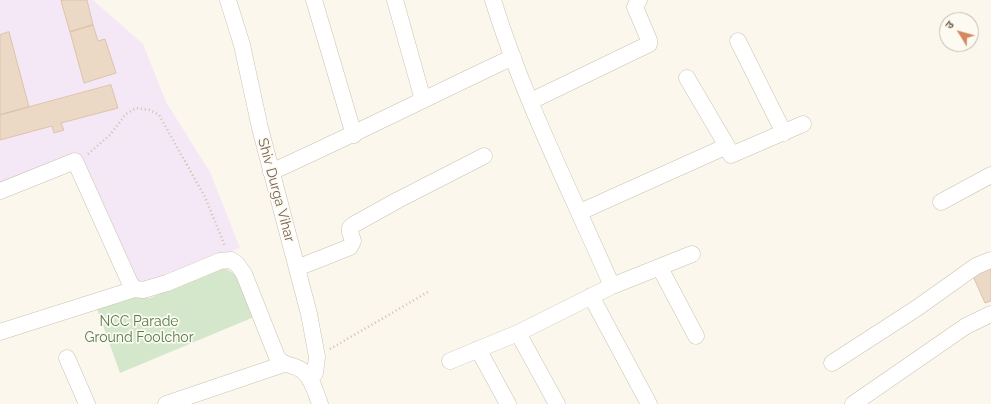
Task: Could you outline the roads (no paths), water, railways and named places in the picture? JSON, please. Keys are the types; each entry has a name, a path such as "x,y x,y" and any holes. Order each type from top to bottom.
{"street":[{"name":"Shiv Durga Vihar","path":"228,0 242,45 260,128 309,314 316,357 315,373 310,380"},
{"path":"314,0 354,135"},
{"path":"395,0 423,100"},
{"path":"493,0 530,101 612,286"},
{"path":"530,101 649,44 649,40 635,7 639,0"},
{"path":"738,41 784,133"},
{"path":"271,172 354,135 513,57"},
{"path":"687,78 731,155 803,124"},
{"path":"580,212 727,146"},
{"path":"297,268 350,247 353,245 350,228 353,225 484,156"},
{"path":"0,191 75,161 125,274 135,289"},
{"path":"941,202 991,175"},
{"path":"450,361 518,333 612,286 692,254"},
{"path":"0,332 135,289 143,290 155,287 220,260 231,260 237,264 244,274 277,357 284,364 304,372 310,380 320,404"},
{"path":"832,363 917,308 976,266 991,260"},
{"path":"660,268 696,336"},
{"path":"591,296 650,404"},
{"path":"853,404 966,326 991,314"},
{"path":"518,333 557,404"},
{"path":"478,350 508,404"},
{"path":"67,358 87,404"},
{"path":"166,404 284,364"}],"park label":[{"name":"NCC Parade Ground Foolchor","path":"139,330"}]}
